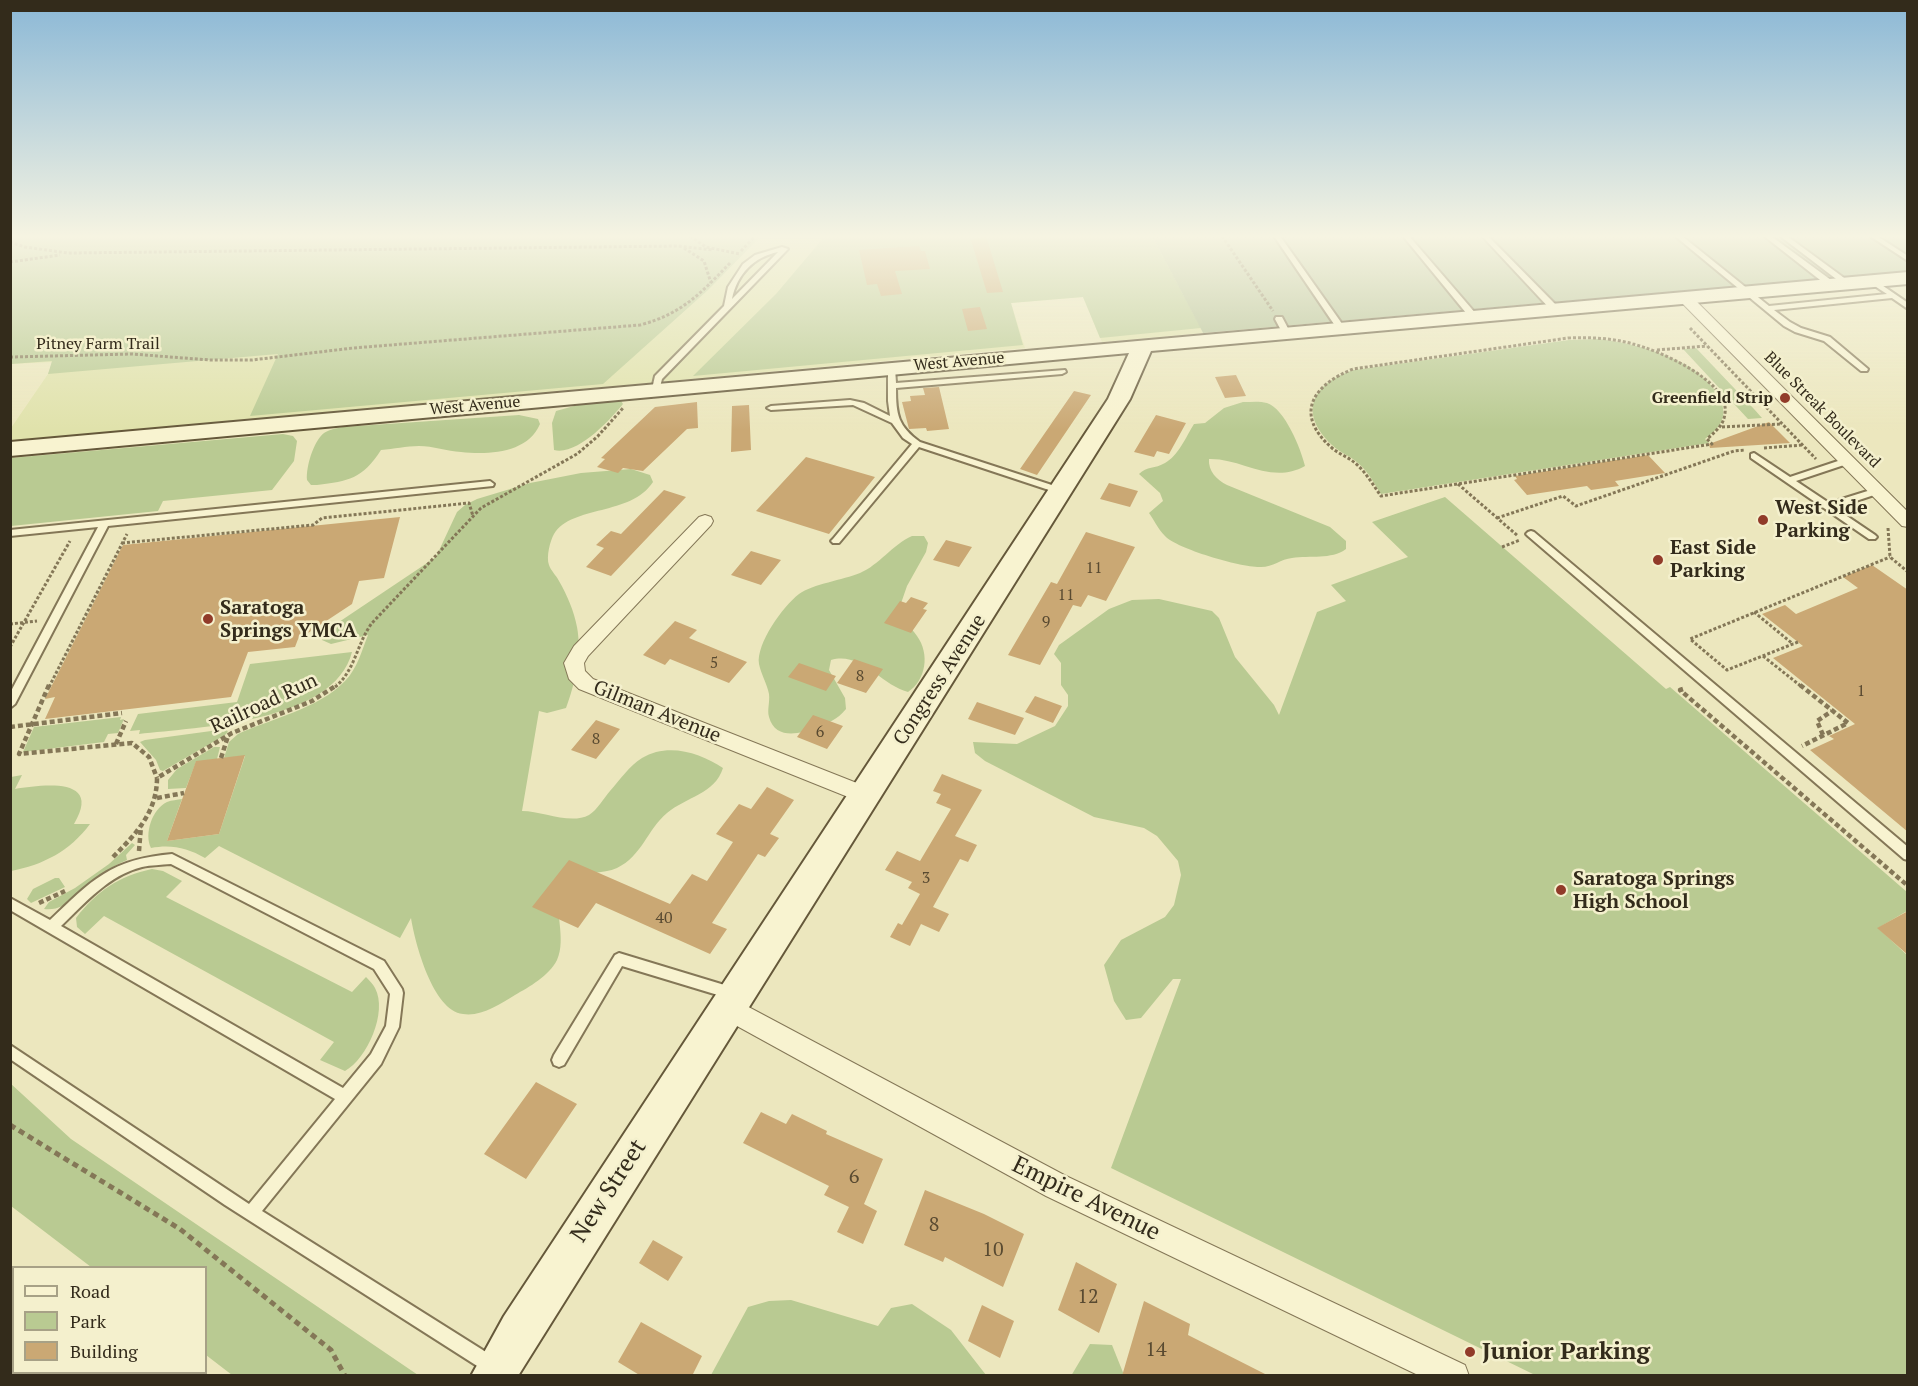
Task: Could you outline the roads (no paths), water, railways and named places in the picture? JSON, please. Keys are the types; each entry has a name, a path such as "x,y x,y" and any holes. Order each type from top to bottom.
{"street":[{"name":"West Avenue","path":"10,449 656,389 892,377 1283,327 1341,328 1653,301"},
{"name":"Blue Streak Boulevard","path":"1688,301 1908,522"},
{"name":"Congress Avenue","path":"730,1001 1061,491 1119,399 1143,346"},
{"name":"Gilman Avenue","path":"705,521 581,651 574,663 576,675 586,684 865,795"},
{"name":"New Street","path":"495,1372 730,1001"},
{"name":"Empire Avenue","path":"730,1001 1056,1186 1454,1376"}],"lane":[{"path":"728,308 729,301"},
{"path":"656,389 658,378 735,301"},
{"path":"1322,301 1341,328"},
{"path":"1460,301 1474,317"},
{"path":"1547,301 1555,309"},
{"path":"1758,301 1798,330 1827,339 1864,369"},
{"path":"1767,308 1844,301"},
{"path":"893,421 892,377 1062,372"},
{"path":"771,408 860,403 868,410 893,421 904,435 917,444 1061,491"},
{"path":"836,540 917,444"},
{"path":"1755,452 1789,480 1872,537"},
{"path":"1789,480 1847,461"},
{"path":"10,533 490,484"},
{"path":"1828,507 1877,491"},
{"path":"10,704 105,523"},
{"path":"1531,534 1908,855"},
{"path":"52,926 113,874 138,863 172,859 379,965 397,993 392,1027 376,1059 251,1213"},
{"path":"10,903 345,1097"},
{"path":"559,1060 619,959 730,1001"},
{"path":"10,1051 251,1213 495,1372"}],"place":[{"name":"Greenfield Strip","path":"1785,398"},
{"name":"West Side Parking","path":"1763,520"},
{"name":"East Side Parking","path":"1658,560"},
{"name":"Saratoga Springs YMCA","path":"208,619"},
{"name":"Saratoga Springs High School","path":"1561,890"},
{"name":"Junior Parking","path":"1470,1352"}]}
